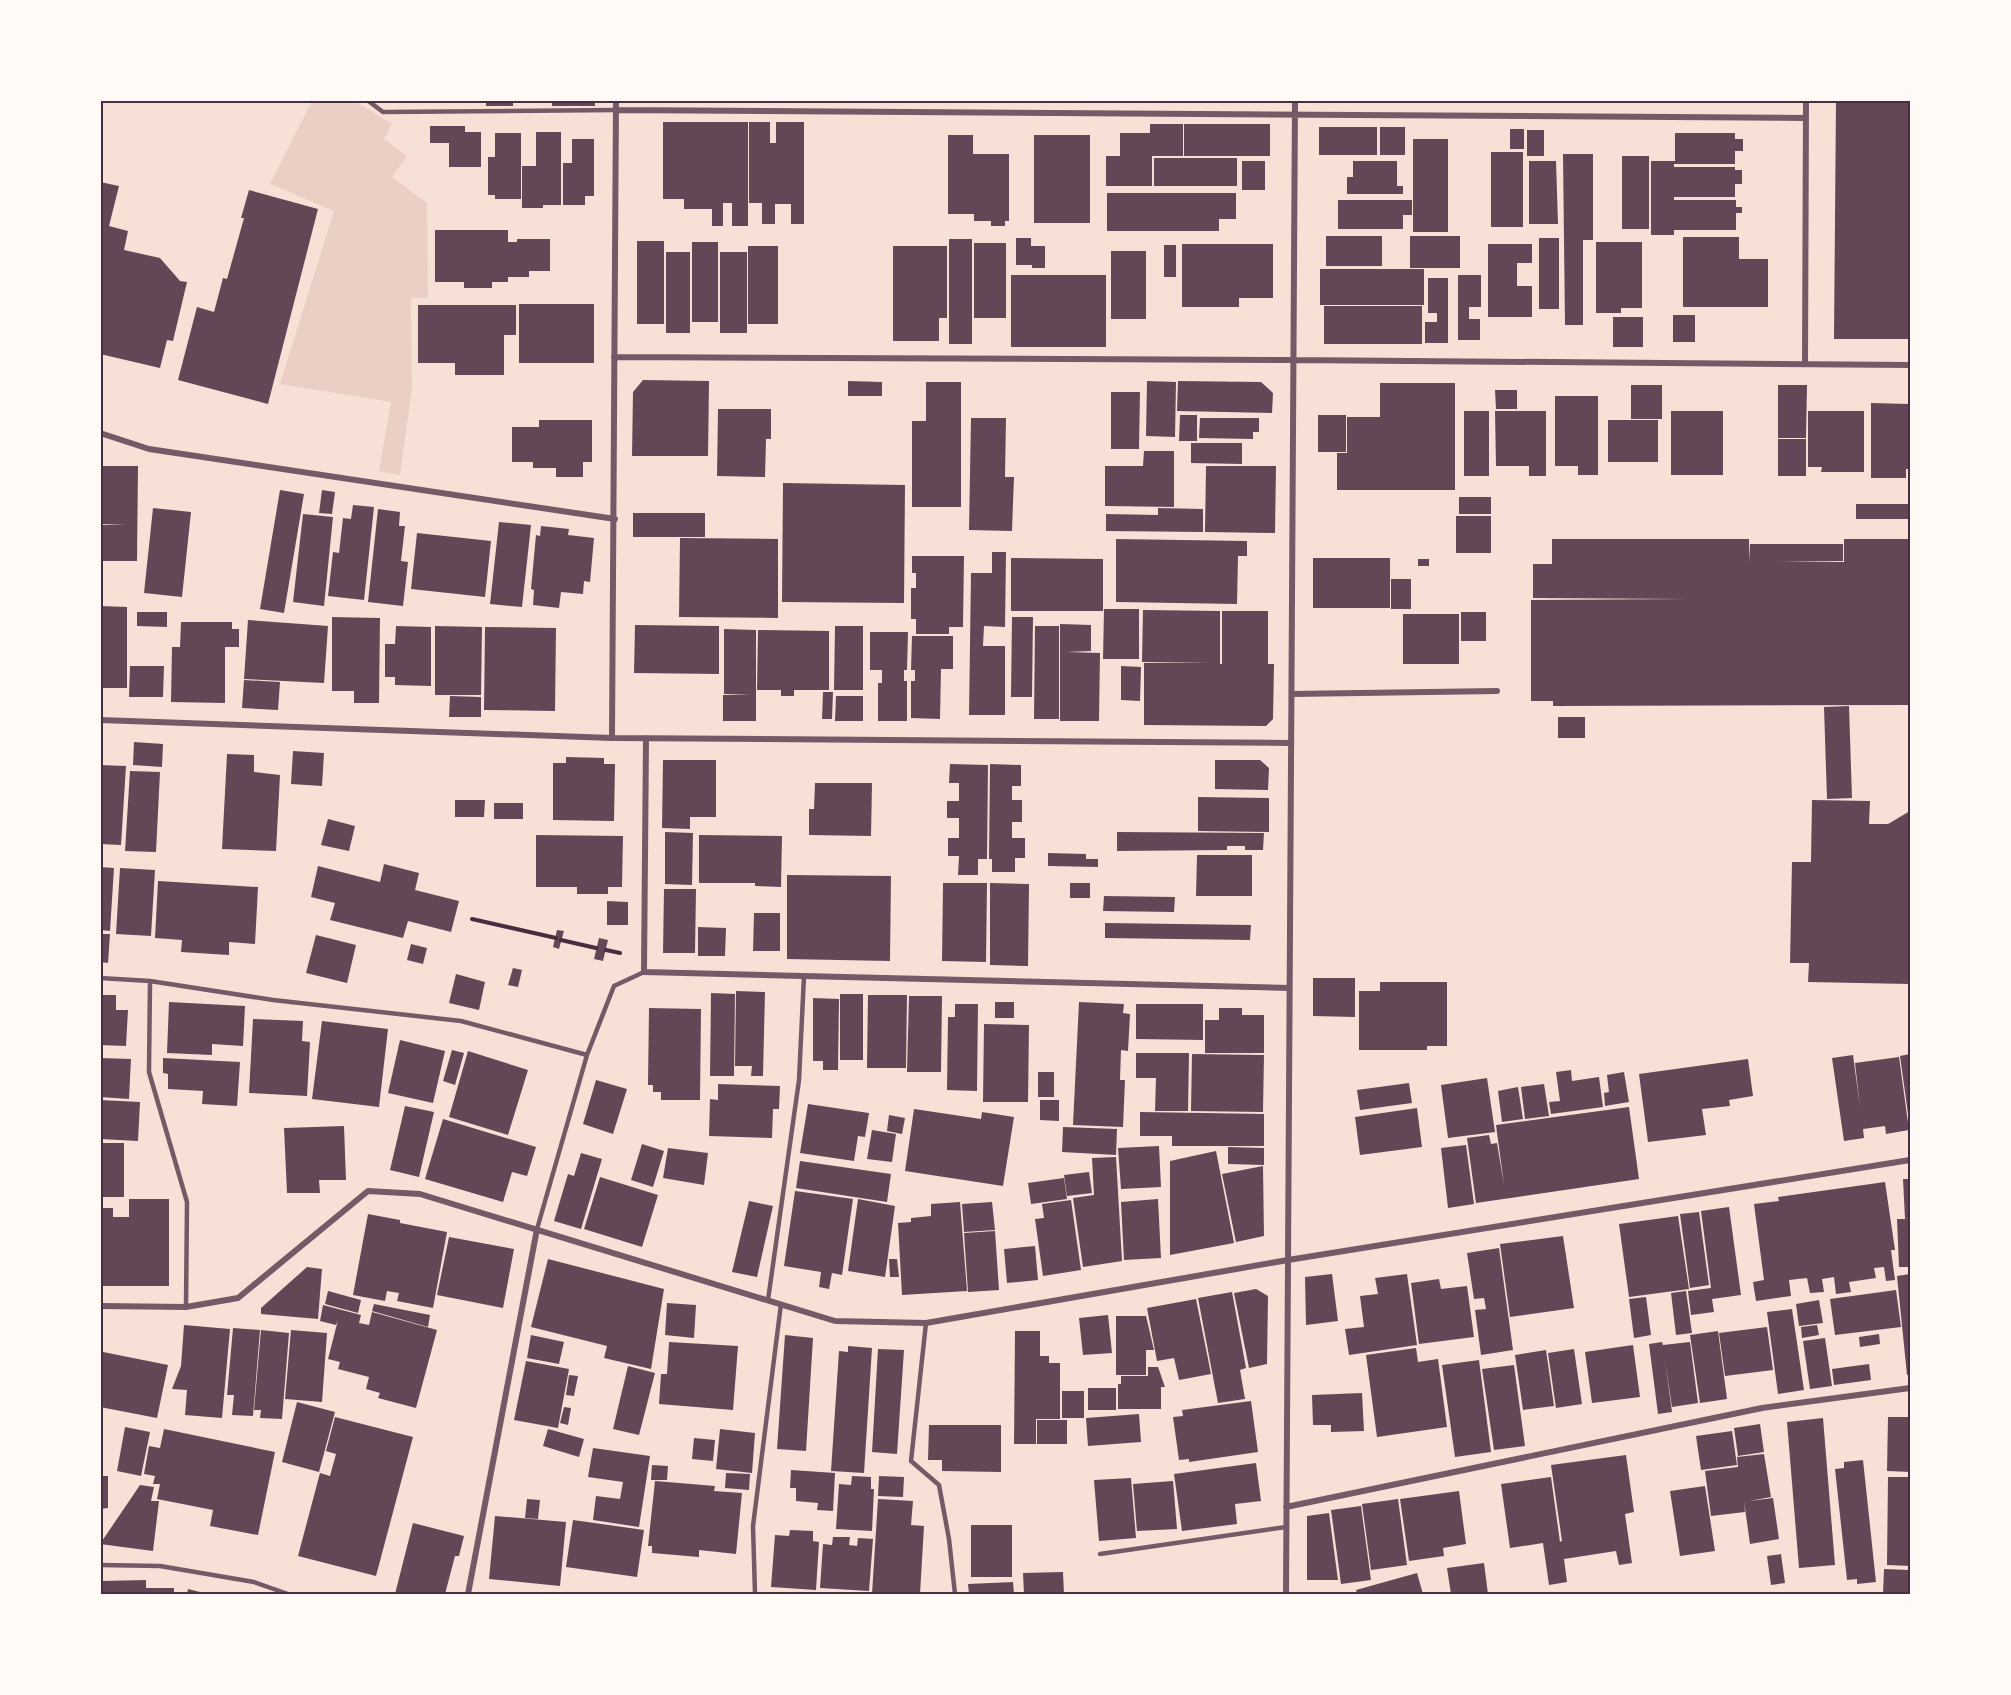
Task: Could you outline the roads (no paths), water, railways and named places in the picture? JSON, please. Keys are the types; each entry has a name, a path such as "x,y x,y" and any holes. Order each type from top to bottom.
{"street":[{"path":"612,738 616,100"},
{"path":"1286,1594 1295,100"},
{"path":"1805,364 1806,100"},
{"path":"616,110 1806,118"},
{"path":"614,357 1911,365"},
{"path":"100,433 149,449 615,519"},
{"path":"1292,694 1497,691"},
{"path":"100,720 612,738 1291,743"},
{"path":"646,738 644,972 1289,988"},
{"path":"100,1306 186,1307 238,1298 368,1191 420,1194 835,1320 926,1323 1288,1260 1911,1160"},
{"path":"468,1594 537,1229"},
{"path":"1286,1507 1762,1408 1911,1388"}],"lane":[{"path":"368,100 383,112 616,110"},
{"path":"537,1229 587,1055 614,986 644,972"},
{"path":"768,1300 799,1080 804,976"},
{"path":"100,978 150,981 273,1000 461,1021 587,1055"},
{"path":"150,981 149,1072 187,1202 186,1307"},
{"path":"755,1594 753,1526 781,1304"},
{"path":"926,1323 911,1461 939,1485 949,1539 955,1594"},
{"path":"1100,1554 1286,1527"},
{"path":"100,1565 160,1566 254,1582 288,1594"}]}
